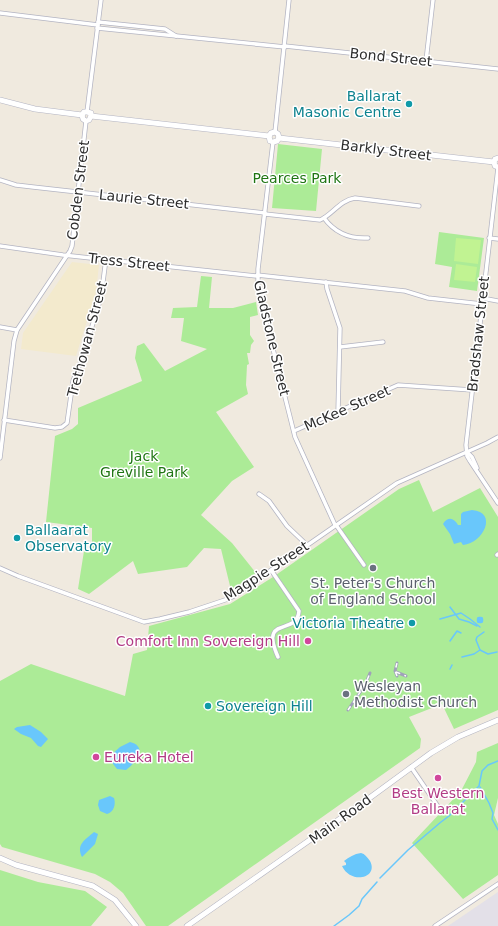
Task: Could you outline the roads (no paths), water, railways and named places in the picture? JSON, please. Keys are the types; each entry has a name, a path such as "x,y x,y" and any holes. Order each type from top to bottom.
{"main road":[{"path":"0,100 35,109 82,115 84,112 87,112 91,116 269,136 271,133 275,132 278,134 279,138 277,141 273,142 270,141 269,136"},
{"path":"82,115 83,119 86,121 89,120 91,116"},
{"name":"Barkly Street","path":"279,138 494,162"},
{"path":"498,158 495,159 494,162 495,166 498,168"},
{"name":"Main Road","path":"187,926 346,815 438,748 498,720"},
{"path":"0,858 16,866 93,886 115,900 136,926"}],"street":[{"path":"87,112 101,0"},
{"path":"275,132 290,0"},
{"path":"426,61 433,0"},
{"name":"Bond Street","path":"0,13 98,25 165,29 177,36 285,46 498,70"},
{"name":"Cobden Street","path":"0,458 14,341 17,330 67,255 73,243 86,121"},
{"name":"Gladstone Street","path":"273,142 257,276 258,289 298,445 336,525 364,565"},
{"name":"Bradshaw Street","path":"467,452 466,441 498,168"},
{"name":"Laurie Street","path":"0,180 20,185 316,220 324,218"},
{"path":"368,238 339,233 331,227 324,218 346,201 353,198 419,206"},
{"path":"489,238 498,239"},
{"name":"Tress Street","path":"0,246 67,255 405,291 428,298 482,304"},
{"name":"Trethowan Street","path":"4,420 57,428 65,425 68,420 73,382 82,359 101,297 106,259"},
{"path":"326,282 326,290 340,324 338,412"},
{"path":"482,298 498,302"},
{"path":"0,327 17,330"},
{"path":"340,347 383,342"},
{"name":"McKee Street","path":"294,431 398,385 472,390"},
{"name":"Magpie Street","path":"0,569 144,622 182,614 228,599 397,483 498,437"},
{"path":"467,452 472,457 480,475 498,503"},
{"path":"259,494 269,501 277,510 287,526 307,545"},
{"path":"494,497 498,507"},
{"path":"271,570 299,612 298,618 294,623 279,628 274,632 272,644 278,657"},
{"path":"411,767 439,808"},
{"path":"435,926 498,884"}],"water":[{"path":"472,510 480,512 485,516 485,528 482,534 470,543 463,545 461,542 454,544 450,534 443,524 449,519 453,519 458,525 461,525 461,514"},
{"path":"30,725 41,732 48,739 41,747 38,746 31,738 14,729 17,727"},
{"path":"130,742 136,744 139,748 138,755 126,770 117,769 110,760 110,756 120,747"},
{"path":"110,796 114,798 115,805 113,810 107,814 100,811 98,805 99,800"},
{"path":"94,832 98,834 95,844 82,857 80,853 81,845"},
{"path":"361,853 370,861 372,867 371,872 363,877 351,876 342,866 346,865 344,861 356,854"}],"waterway":[{"path":"450,607 459,619 477,626"},
{"path":"440,619 461,613 480,627"},
{"path":"479,619 481,619 481,621 479,621 479,619"},
{"path":"450,641 457,631 461,633"},
{"path":"462,657 474,654 480,650 476,640 477,637 484,632"},
{"path":"480,650 488,654 497,652"},
{"path":"450,669 452,665"},
{"path":"380,878 408,850 449,816 479,786 482,771 488,765 498,761"},
{"path":"480,787 489,803 493,813 492,819 498,830"},
{"path":"334,926 359,906 362,899 377,882"}],"railway":[{"path":"397,663 395,671 397,676"},
{"path":"396,672 406,676"},
{"path":"348,710 365,685 370,673"}],"place":[{"name":"Ballarat Masonic Centre","path":"409,104"},
{"name":"Ballaarat Observatory","path":"17,538"},
{"name":"St. Peter's Church of England School","path":"373,568"},
{"name":"Victoria Theatre","path":"412,623"},
{"name":"Comfort Inn Sovereign Hill","path":"308,641"},
{"name":"Wesleyan Methodist Church","path":"346,694"},
{"name":"Sovereign Hill","path":"208,706"},
{"name":"Eureka Hotel","path":"96,757"},
{"name":"Best Western Ballarat","path":"438,778"}],"park label":[{"name":"Pearces Park","path":"297,178"},
{"name":"Jack Greville Park","path":"144,464"}]}
